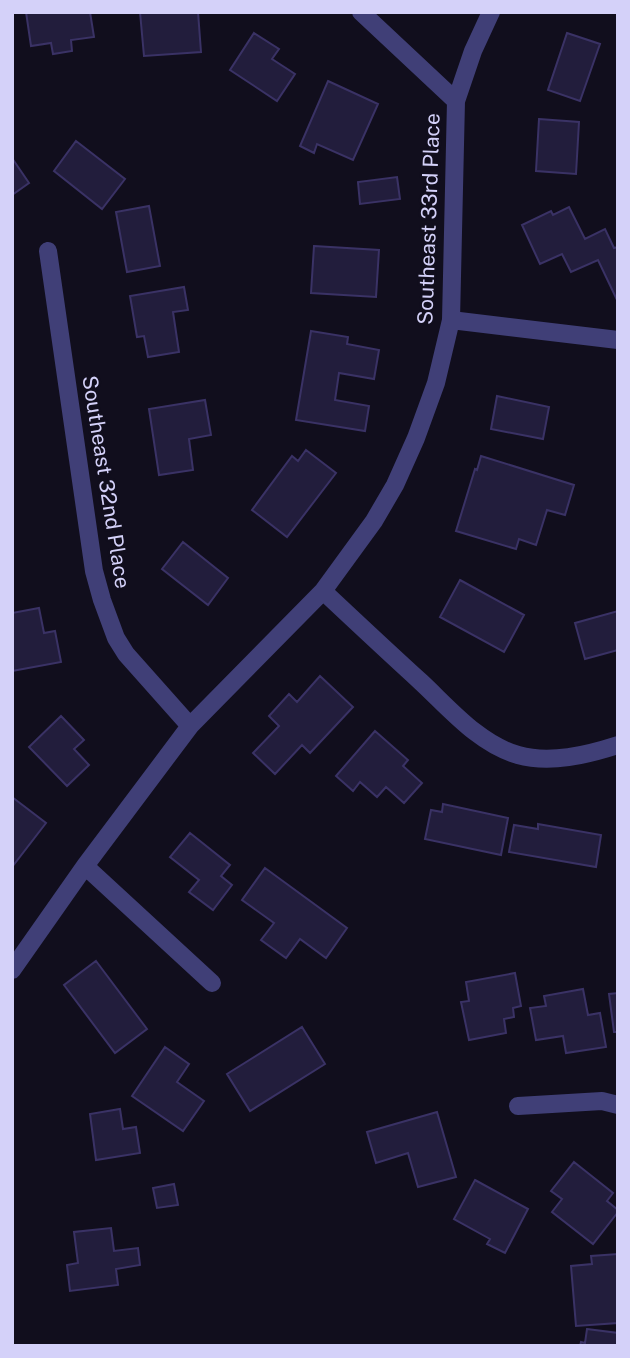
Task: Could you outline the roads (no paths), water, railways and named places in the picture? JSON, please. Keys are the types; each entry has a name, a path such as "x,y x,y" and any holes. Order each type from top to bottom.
{"street":[{"path":"362,12 456,101"},
{"name":"Southeast 33rd Place","path":"190,726 323,591 374,521 395,485 416,438 436,383 452,320 456,101 473,51 491,12"},
{"name":"Southeast 32nd Place","path":"48,251 94,570 102,600 116,638 126,654 190,726"},
{"path":"452,320 618,340"},
{"path":"323,591 468,725 496,747 544,760 618,745"},
{"path":"12,970 85,866 190,726"},
{"path":"85,866 212,984"},
{"path":"518,1106 602,1101 618,1105"}]}
